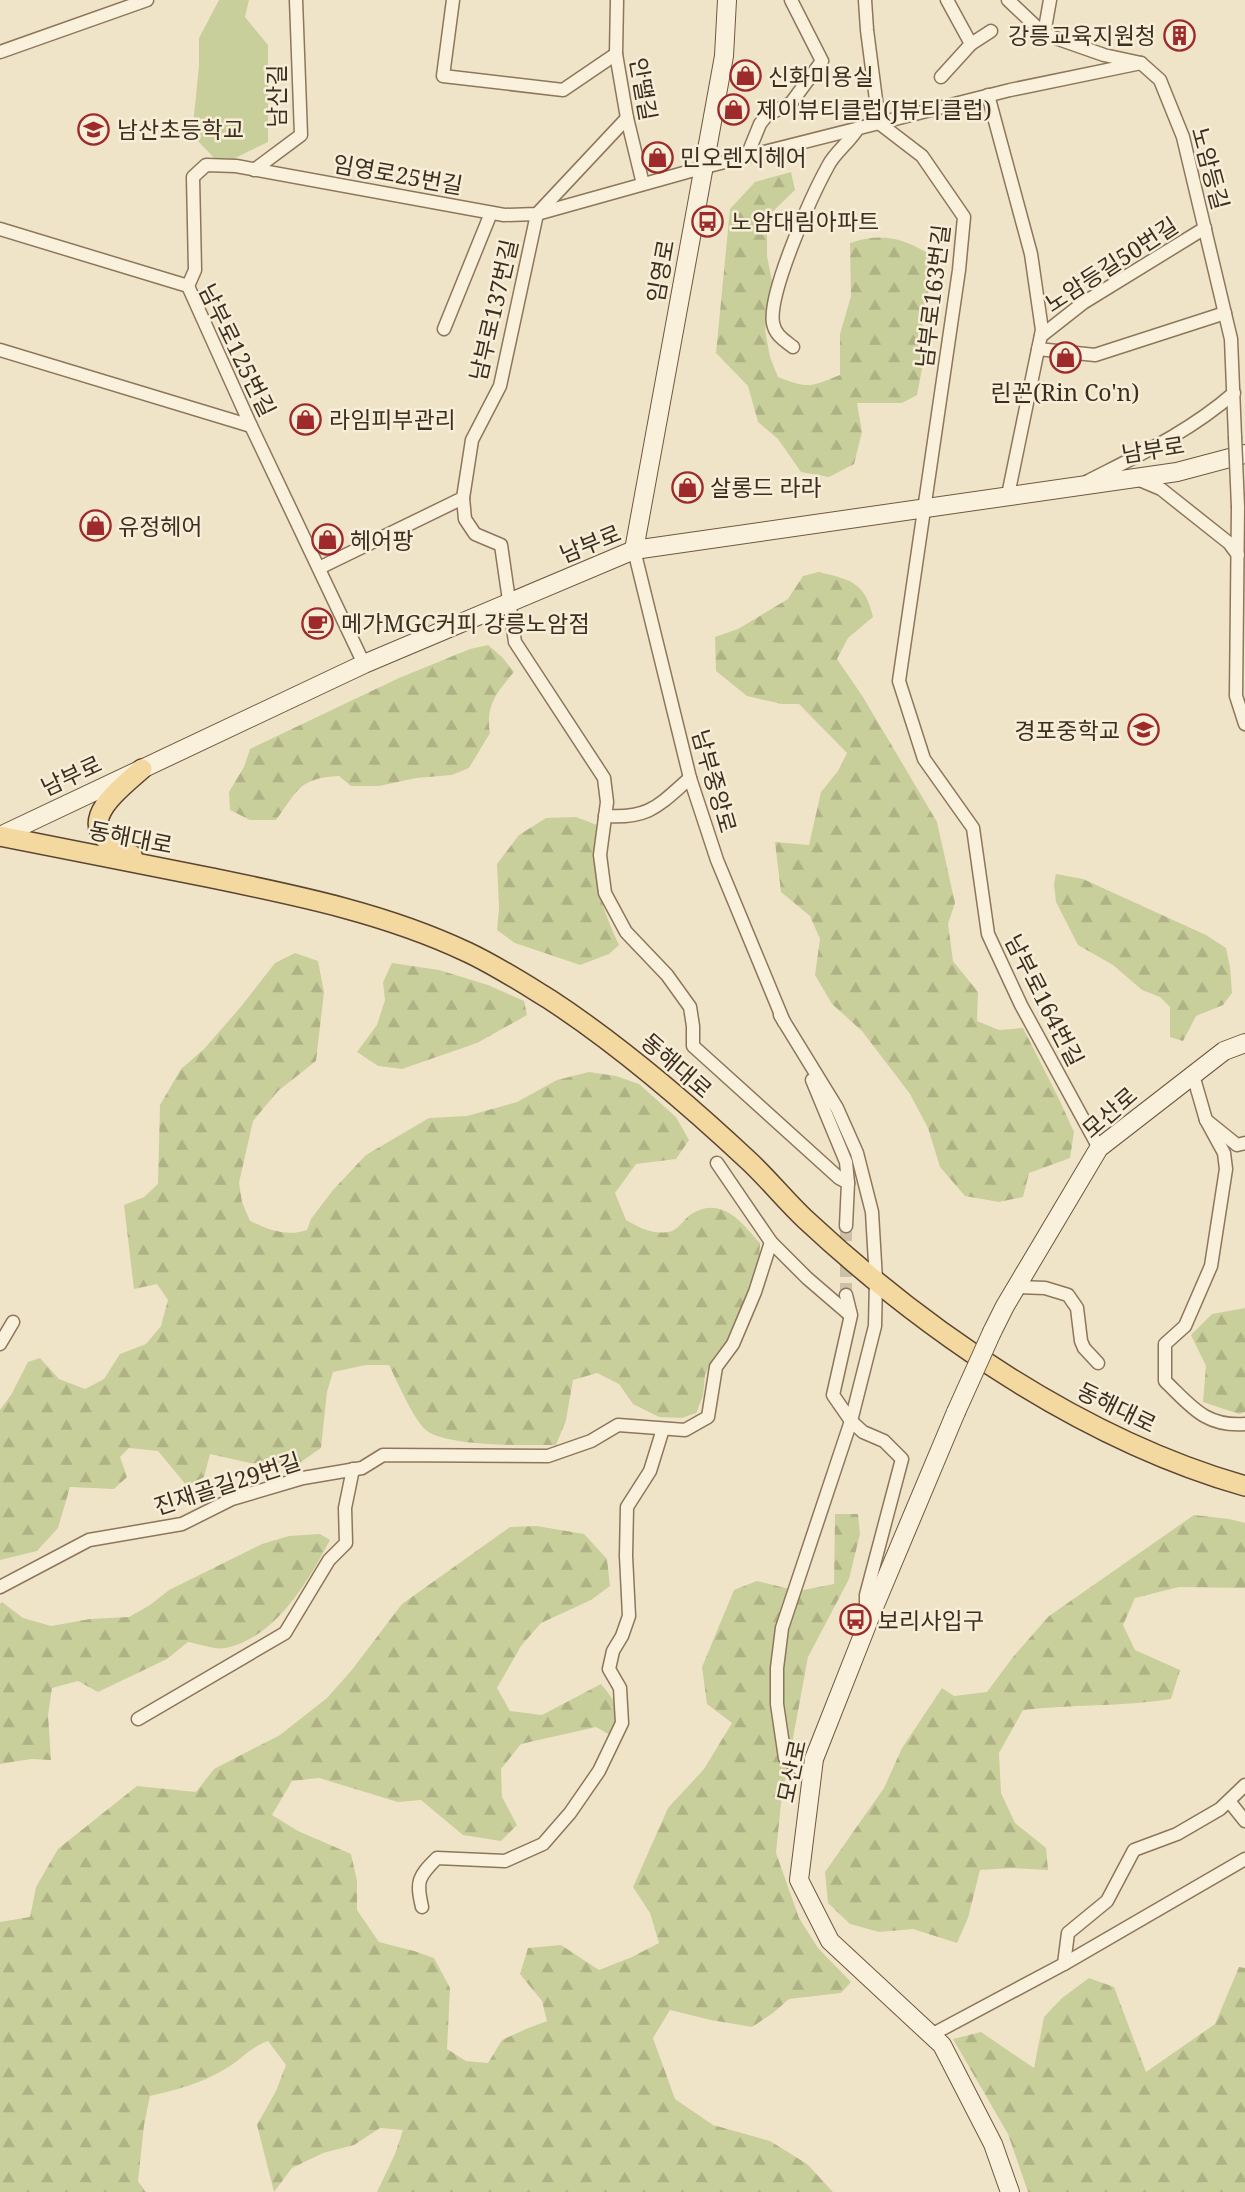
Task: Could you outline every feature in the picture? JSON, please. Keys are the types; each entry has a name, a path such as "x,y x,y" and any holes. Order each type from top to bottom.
{"main road":[{"path":"142,769 108,800 100,813 99,827 104,838 114,848 166,869"},
{"name":"동해대로","path":"0,836 312,898 397,924 468,953 525,985 617,1046 732,1146 804,1218 915,1312 967,1349 1080,1417 1201,1472 1245,1486"}],"street":[{"path":"0,52 148,0"},
{"name":"남산길","path":"254,170 301,135 296,0"},
{"path":"453,0 443,76 563,90 616,54"},
{"name":"안땔길","path":"617,0 616,54 626,118 643,184"},
{"name":"임영로","path":"634,550 724,57 727,0"},
{"path":"747,156 760,124 767,115 791,103 822,61 791,0"},
{"path":"865,0 879,123"},
{"path":"947,0 971,44"},
{"path":"1008,0 1044,34 1104,55 1141,63"},
{"path":"1044,34 1050,0"},
{"path":"941,77 971,44 991,31"},
{"name":"임영로25번길","path":"188,286 195,270 193,177 206,165 254,170 504,215 537,214 705,167 988,95 1141,63"},
{"name":"노암등길","path":"1141,63 1160,80 1183,137 1231,339 1238,555"},
{"path":"988,95 1031,254 1042,330 1008,495"},
{"name":"남부로137번길","path":"509,603 502,545 475,534 465,519 463,498 472,440 500,386 537,214 626,118"},
{"name":"남부로163번길","path":"879,123 922,156 964,217 958,282 925,507"},
{"path":"793,347 775,332 772,322 781,277 829,163 851,140 858,128"},
{"path":"444,329 491,213"},
{"name":"노암등길50번길","path":"1039,342 1083,303 1205,228"},
{"name":"남부로125번길","path":"0,229 188,286 364,664"},
{"path":"1039,342 1095,355 1225,313"},
{"path":"0,350 251,426"},
{"path":"1079,485 1178,435 1208,416 1234,393"},
{"name":"남부로","path":"0,836 364,664 634,550 1177,472 1245,454"},
{"path":"1132,477 1161,489 1228,543 1238,555 1236,696 1245,724"},
{"path":"319,568 463,498"},
{"name":"남부로164번길","path":"925,507 899,681 923,759 973,828 988,934 1021,1005 1099,1148"},
{"name":"남부중앙로","path":"634,550 690,778 717,860 780,1015 817,1090 846,1162 846,1226"},
{"path":"509,603 514,642 604,778 607,802 600,855 605,893 626,932 667,975 690,1007 693,1046 839,1178 848,1183"},
{"path":"605,816 625,817 654,810 690,778"},
{"name":"남부중앙로","path":"780,1015 837,1108 857,1153 872,1212 876,1280 875,1326 850,1422 782,1628 777,1668 777,1704 785,1758 812,1778"},
{"name":"모산로","path":"1010,2192 993,2144 942,2045 830,1941 799,1880 814,1759 872,1612 992,1332 1099,1148 1224,1051 1245,1043"},
{"path":"1194,1075 1206,1120 1224,1153 1226,1169 1211,1265 1185,1326 1165,1344 1165,1381 1201,1415 1227,1425 1245,1424"},
{"path":"1206,1120 1237,1145 1245,1143"},
{"path":"717,1163 771,1241 807,1278 851,1315"},
{"name":"진재골길29번길","path":"0,1587 89,1540 182,1524 232,1499 303,1478 362,1468 383,1455 548,1456 591,1441 618,1425 685,1430 708,1417 716,1367 733,1344 755,1292 771,1241"},
{"path":"1017,1287 1045,1288 1068,1294 1077,1308 1084,1348 1098,1363"},
{"path":"846,1295 851,1315 833,1395 850,1422 863,1432 884,1441 902,1459 866,1595 866,1604 872,1612"},
{"path":"0,1344 13,1322"},
{"path":"422,1907 417,1886 423,1872 437,1858 505,1861 543,1844 570,1813 599,1771 622,1723 620,1688 609,1669 613,1651 629,1616 626,1507 650,1471 663,1429"},
{"path":"138,1719 285,1633 329,1560 346,1543 345,1508 353,1469"},
{"path":"1063,1964 1068,1934 1107,1901 1134,1850 1177,1834 1220,1810 1245,1785"},
{"path":"1228,1801 1245,1821"},
{"path":"931,2035 1063,1964 1245,1859"}],"green space":[{"path":"219,0 249,0 245,17 268,45 268,142 221,165 192,135 199,38"},
{"path":"791,172 795,190 767,217 767,256 774,291 765,330 770,357 778,377 809,385 840,375 840,334 851,296 850,243 882,237 911,244 931,255 933,274 922,318 925,353 917,395 902,403 857,403 862,432 854,464 829,477 801,472 778,439 758,422 748,386 716,353 730,209 755,182"},
{"path":"819,572 855,584 870,605 873,617 848,638 837,659 863,697 937,822 955,903 948,924 953,961 978,992 977,1021 999,1030 1023,1028 1074,1132 1070,1158 1029,1173 1023,1197 999,1202 965,1196 940,1167 928,1128 910,1094 862,1031 832,1004 815,975 820,939 810,916 781,892 775,842 809,845 821,792 838,771 847,753 799,704 782,704 747,696 716,671 715,637 738,629 788,599 803,576"},
{"path":"488,645 514,672 494,700 489,715 490,733 469,768 452,775 416,778 379,786 351,786 339,776 325,777 300,788 276,820 250,820 230,810 229,792 244,767 250,749 399,678 470,649"},
{"path":"576,817 597,825 595,872 606,915 619,945 609,954 580,965 515,943 497,930 497,864 519,835 546,818"},
{"path":"1056,874 1083,879 1206,935 1226,948 1232,993 1223,1005 1196,1016 1183,1041 1170,1037 1170,1007 1160,997 1142,990 1113,965 1078,945 1056,902"},
{"path":"295,953 318,961 324,992 316,1061 278,1091 253,1121 239,1183 242,1202 250,1221 285,1233 307,1230 311,1219 333,1190 366,1155 429,1118 467,1116 517,1102 557,1080 589,1072 616,1076 639,1084 676,1117 689,1140 676,1159 636,1164 615,1193 626,1220 660,1233 675,1230 693,1213 714,1208 739,1220 760,1243 759,1263 734,1331 714,1357 705,1375 703,1396 696,1413 682,1418 659,1417 633,1404 619,1384 597,1373 573,1380 566,1420 556,1445 489,1444 452,1440 427,1431 422,1426 389,1365 366,1365 333,1372 327,1392 321,1448 298,1464 250,1463 210,1454 204,1477 187,1486 158,1451 129,1448 120,1457 127,1477 114,1489 70,1487 58,1528 37,1551 0,1560 0,1410 28,1362 40,1358 59,1379 85,1389 104,1379 120,1354 146,1344 161,1326 168,1300 157,1284 134,1289 124,1205 144,1197 158,1184 160,1105 181,1069 204,1049 275,963"},
{"path":"392,963 439,970 488,985 524,1001 527,1015 477,1043 402,1069 378,1066 357,1052 377,1025 385,1000 383,982"},
{"path":"1245,1308 1245,1412 1239,1414 1203,1402 1206,1366 1191,1335 1212,1314"},
{"path":"835,1514 858,1514 860,1534 849,1579 808,1657 781,1803 776,1853 799,1918 818,1948 851,1982 841,1993 789,1999 752,2027 670,2010 653,2038 675,2099 713,2125 770,2141 807,2164 833,2192 377,2192 403,2130 380,2128 354,2145 323,2153 292,2168 274,2192 257,2125 276,2091 286,2065 268,2041 208,2078 150,2096 138,2181 146,2192 0,2192 0,1922 30,1917 36,1887 58,1849 137,1786 196,1792 214,1769 280,1735 327,1698 402,1604 510,1527 537,1526 584,1534 607,1559 610,1586 591,1600 541,1623 521,1646 497,1688 510,1711 542,1715 601,1684 615,1703 616,1719 610,1735 596,1727 521,1744 501,1769 502,1797 517,1825 501,1841 463,1835 421,1800 398,1802 319,1778 292,1781 272,1815 298,1831 351,1854 357,1881 357,1910 379,1942 434,1958 450,1988 447,2049 466,2061 488,2063 502,2040 547,2021 542,2001 520,1974 528,1948 561,1945 599,1970 659,1943 650,1913 633,1887 668,1808 704,1769 732,1723 707,1704 702,1667 734,1590 757,1581 798,1591 834,1584"},
{"path":"1194,1515 1245,1523 1245,1588 1179,1587 1135,1598 1123,1625 1135,1650 1180,1670 1171,1699 1023,1710 999,1753 1001,1793 1015,1823 1046,1848 1048,1870 980,1870 968,1918 957,1943 913,1929 879,1932 850,1924 828,1903 825,1872 884,1788 902,1748 942,1688 954,1696 987,1692 1049,1616"},
{"path":"320,1534 330,1540 311,1573 288,1606 261,1632 226,1648 212,1648 188,1642 167,1659 98,1692 78,1681 52,1688 48,1715 51,1760 31,1759 0,1764 2,1602 23,1618 51,1626 90,1619 129,1617 169,1590 262,1544 289,1536"},
{"path":"1239,1967 1245,1968 1245,2192 1028,2192 1008,2134 953,2039 981,2032 1034,2068 1044,2017 1062,1998 1089,1978 1114,1987 1146,2072 1215,2024"}],"tunnel":[{"path":"846,1226 846,1295"}],"place":[{"name":"강릉교육지원청","path":"1179,35"},
{"name":"신화미용실","path":"745,76"},
{"name":"제이뷰티클럽(J뷰티클럽)","path":"733,109"},
{"name":"남산초등학교","path":"94,129"},
{"name":"민오렌지헤어","path":"657,157"},
{"name":"노암대림아파트","path":"708,221"},
{"name":"린꼰(Rin Co'n)","path":"1065,358"},
{"name":"라임피부관리","path":"306,419"},
{"name":"살롱드 라라","path":"687,487"},
{"name":"유정헤어","path":"95,526"},
{"name":"헤어팡","path":"327,540"},
{"name":"메가MGC커피 강릉노암점","path":"318,623"},
{"name":"경포중학교","path":"1143,730"},
{"name":"보리사입구","path":"855,1620"}]}
